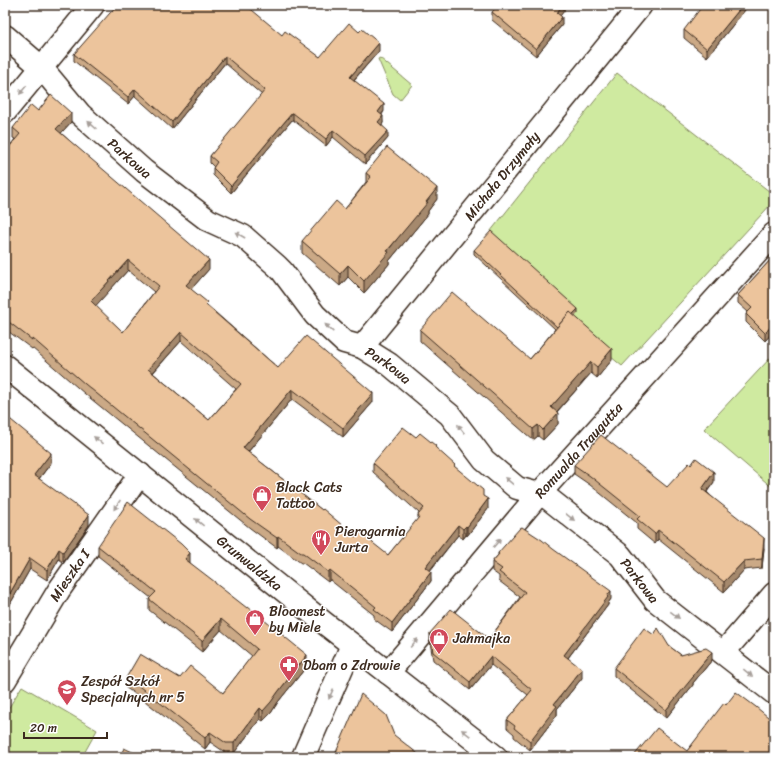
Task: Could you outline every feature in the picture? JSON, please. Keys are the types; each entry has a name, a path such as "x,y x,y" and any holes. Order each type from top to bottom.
{"street":[{"path":"5,112 93,5"},
{"name":"Michała Drzymały","path":"362,347 641,5"},
{"name":"Parkowa","path":"5,36 41,67 80,114 144,171 208,220 244,236 282,271 315,314 344,342 362,347 389,364 450,415 484,460 517,488 549,499 620,555 655,600 774,693"},
{"name":"Romualda Traugutta","path":"388,673 538,494 774,234"},
{"name":"Grunwaldzka","path":"5,366 352,645 496,757"},
{"name":"Mieszka I","path":"5,680 59,590 140,474"},
{"path":"723,653 774,594"},
{"path":"303,757 352,645"}],"green space":[{"path":"380,58 412,85 400,100 393,94 378,59"},
{"path":"617,73 774,195 774,201 622,366 570,323 577,313 490,232"},
{"path":"774,354 774,489 704,429"},
{"path":"22,686 97,730 82,757 5,757 5,714"}],"building":[{"path":"117,5 246,5 282,35 285,31 320,57 349,23 359,32 362,29 379,43 350,77 384,104 378,112 383,116 378,122 388,131 365,156 333,130 326,139 292,113 231,186 213,168 217,162 210,156 265,90 225,56 172,122 135,89 128,97 74,54"},
{"path":"498,5 562,5 557,13 562,17 536,49 492,12"},
{"path":"703,5 743,5 707,49 684,30"},
{"path":"51,95 71,113 56,129 209,260 186,285 207,302 205,304 278,368 306,336 373,393 343,428 292,389 243,448 322,510 323,509 356,537 359,532 388,555 419,517 418,515 424,508 373,463 403,427 416,437 420,433 436,446 435,447 455,465 454,466 483,490 483,496 488,499 467,527 466,526 463,529 458,525 425,567 431,572 392,623 374,609 376,607 330,570 328,572 278,536 277,538 250,519 85,384 32,338 32,340 5,319 5,152 20,134 13,128 31,105 38,111","holes":["128,260 159,286 123,332 91,301","181,332 241,384 209,420 148,369"]},
{"path":"387,147 437,188 426,202 428,202 387,251 389,252 364,281 348,265 340,274 302,241 336,201 345,209 371,177 366,173"},
{"path":"491,231 578,309 572,315 570,312 557,327 474,250"},
{"path":"774,256 774,323 765,333 746,314 752,308 738,295"},
{"path":"452,292 530,359 570,312 612,349 597,367 591,362 551,407 558,413 543,430 538,425 533,429 420,330"},
{"path":"5,415 51,453 34,475 89,515 63,552 59,549 47,570 30,558 5,602"},
{"path":"601,435 667,487 689,463 691,465 696,458 714,472 702,489 764,538 762,559 744,561 724,582 658,530 655,534 637,519 640,516 574,465"},
{"path":"128,502 181,544 190,553 185,559 247,608 248,607 307,655 271,702 263,711 260,708 234,743 226,743 210,732 205,738 140,687 126,678 140,654 180,678 190,666 223,693 257,649 221,619 202,641 149,599 156,592 98,546"},
{"path":"522,527 611,591 564,655 582,669 554,704 557,706 530,741 507,720 532,690 491,656 470,682 433,652 430,633 451,609 489,639 525,592 499,572 502,569 492,562 499,554 498,553"},
{"path":"644,628 654,635 658,628 669,646 681,655 706,648 712,652 666,710 614,668"},
{"path":"736,692 774,722 774,755 772,753 768,757 633,757 657,728 687,751 724,703 726,705"},
{"path":"361,694 386,715 394,735 422,757 334,757"},
{"path":"124,748 143,757 120,757"}],"place":[{"name":"Black Cats Tattoo","path":"262,512"},
{"name":"Pierogarnia Jurta","path":"321,556"},
{"name":"Bloomest by Miele","path":"255,636"},
{"name":"Jahmajka","path":"439,655"},
{"name":"Dbam o Zdrowie","path":"289,682"},
{"name":"Zespół Szkół Specjalnych nr 5","path":"67,706"}]}
